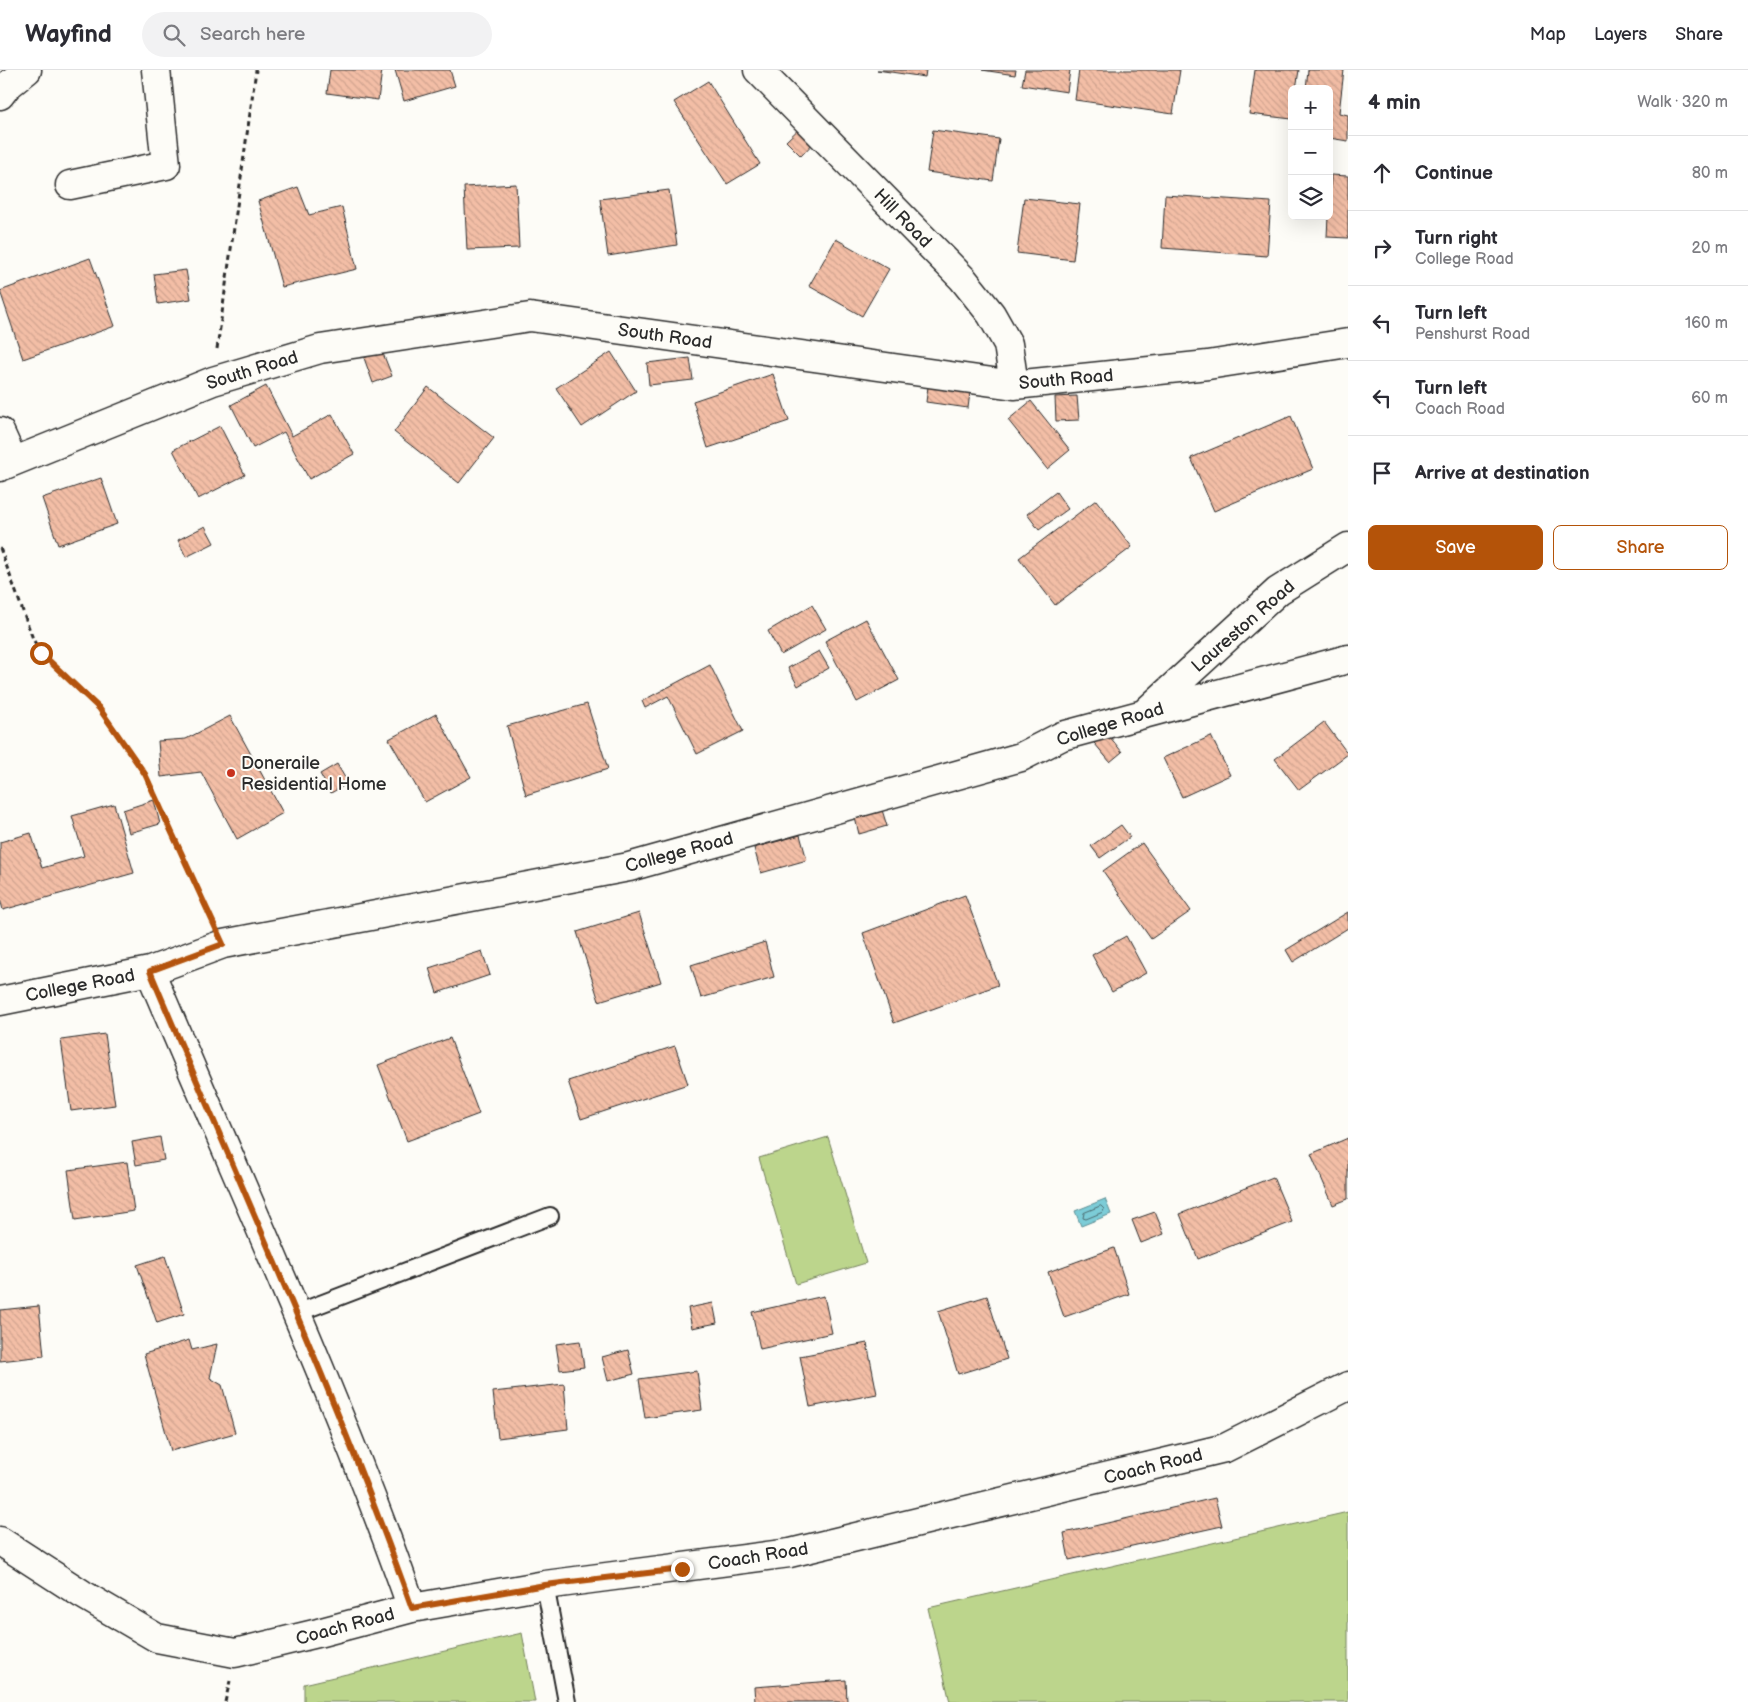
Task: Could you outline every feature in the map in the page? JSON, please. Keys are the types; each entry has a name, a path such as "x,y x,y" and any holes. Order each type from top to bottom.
{"street":[{"path":"0,95 7,86 27,70"},
{"path":"70,185 166,164 156,70"},
{"name":"Hill Road","path":"758,70 963,279 986,307 1008,344 1014,385"},
{"name":"South Road","path":"6,464 213,382 320,349 530,317 1014,385 1208,365 1348,343"},
{"path":"0,432 6,464"},
{"name":"Laureston Road","path":"1145,713 1278,590 1348,547"},
{"name":"College Road","path":"0,1001 150,971 223,944 629,866 1021,757 1062,736 1348,659"},
{"path":"150,971 297,1313 386,1535 412,1608"},
{"name":"Coach Road","path":"0,1541 82,1594 157,1638 235,1653 412,1608 545,1585 790,1553 1225,1448 1348,1386"}],"lane":[{"path":"297,1313 550,1216"},
{"path":"545,1585 567,1702"}],"path":[{"path":"213,382 256,70"},
{"path":"0,548 33,639 41,653 99,708 145,774 223,944"}],"green space":[{"path":"828,1137 866,1263 796,1284 759,1158"},
{"path":"1348,1512 1348,1702 950,1702 928,1608"},
{"path":"522,1633 535,1702 304,1702 304,1684"}],"water":[{"path":"1105,1199 1111,1214 1081,1226 1075,1211"}],"building":[{"path":"330,70 382,70 378,100 327,93"},
{"path":"395,70 450,70 455,86 404,101"},
{"path":"877,70 926,70 925,77"},
{"path":"982,70 1016,70 1015,75"},
{"path":"1025,70 1070,70 1067,92 1022,85"},
{"path":"1079,70 1180,70 1173,114 1075,100"},
{"path":"1255,70 1299,70 1297,85 1288,85 1288,119 1249,114"},
{"path":"1308,70 1344,70 1339,113 1348,115 1348,141 1333,139 1333,85 1306,85"},
{"path":"708,81 760,164 727,184 674,102"},
{"path":"804,124 818,138 801,156 786,141"},
{"path":"933,130 999,139 993,181 927,172"},
{"path":"1333,175 1348,176 1348,238 1327,237 1328,220 1333,220"},
{"path":"516,184 519,248 467,250 464,187"},
{"path":"298,187 309,215 342,207 357,269 282,287 258,201"},
{"path":"669,190 677,245 608,256 600,199"},
{"path":"1165,195 1271,202 1267,256 1162,248"},
{"path":"1024,198 1080,204 1073,260 1017,253"},
{"path":"836,239 889,269 862,316 809,286"},
{"path":"90,258 115,326 23,359 0,291"},
{"path":"186,270 191,299 158,304 154,274"},
{"path":"382,351 392,376 373,383 364,358"},
{"path":"611,352 636,391 582,427 556,388"},
{"path":"690,358 693,380 649,385 647,363"},
{"path":"773,374 789,421 708,448 693,401"},
{"path":"929,379 971,385 968,408 926,402"},
{"path":"266,386 292,436 332,414 354,454 309,479 284,432 253,448 231,405"},
{"path":"428,387 494,438 459,483 394,432"},
{"path":"1077,396 1079,420 1056,421 1055,397"},
{"path":"1031,401 1070,450 1047,469 1008,420"},
{"path":"1291,416 1313,469 1214,511 1191,458"},
{"path":"220,426 245,475 198,499 173,450"},
{"path":"101,478 117,524 58,545 42,498"},
{"path":"1056,492 1068,509 1039,530 1027,514"},
{"path":"1096,500 1132,547 1055,605 1019,558"},
{"path":"205,526 214,543 186,557 178,540"},
{"path":"812,605 826,629 781,655 768,631"},
{"path":"866,619 899,680 857,702 825,641"},
{"path":"819,651 829,668 798,686 788,668"},
{"path":"710,665 743,731 697,754 668,696 645,708 642,701"},
{"path":"587,704 608,769 526,795 507,726"},
{"path":"436,714 471,777 425,802 389,739"},
{"path":"230,716 283,813 237,839 201,772 161,777 158,741 186,739"},
{"path":"1324,722 1348,754 1299,790 1275,759"},
{"path":"1102,727 1122,752 1110,762 1090,738"},
{"path":"1211,736 1230,775 1182,797 1163,758"},
{"path":"337,764 348,783 331,793 320,774"},
{"path":"154,800 160,824 129,833 123,810"},
{"path":"114,804 134,873 3,910 0,899 0,842 31,833 42,868 84,856 72,816"},
{"path":"882,810 887,826 859,834 855,818"},
{"path":"1121,825 1130,837 1100,858 1091,846"},
{"path":"800,835 807,860 761,873 754,848"},
{"path":"1142,843 1191,911 1151,939 1103,871"},
{"path":"965,895 998,985 894,1023 863,933"},
{"path":"1348,912 1348,928 1293,962 1286,950"},
{"path":"639,913 661,982 599,1001 577,932"},
{"path":"1126,936 1146,973 1112,992 1092,955"},
{"path":"765,942 774,977 701,998 691,965"},
{"path":"482,951 490,975 437,993 429,968"},
{"path":"105,1034 115,1105 71,1111 61,1040"},
{"path":"450,1038 479,1114 407,1141 378,1065"},
{"path":"675,1046 688,1084 581,1119 568,1081"},
{"path":"160,1137 164,1160 136,1165 132,1142"},
{"path":"1348,1138 1348,1199 1333,1205 1311,1154"},
{"path":"127,1162 134,1211 75,1220 68,1170"},
{"path":"1273,1177 1292,1222 1198,1259 1180,1214"},
{"path":"1155,1212 1164,1234 1141,1243 1132,1220"},
{"path":"1114,1248 1129,1294 1064,1317 1048,1272"},
{"path":"165,1256 184,1314 157,1323 137,1265"},
{"path":"824,1296 832,1333 760,1349 752,1312"},
{"path":"987,1296 1007,1359 958,1374 938,1311"},
{"path":"713,1303 717,1323 692,1328 688,1308"},
{"path":"39,1306 44,1356 0,1361 0,1310"},
{"path":"189,1340 192,1350 217,1344 210,1378 222,1385 235,1433 171,1451 144,1354"},
{"path":"580,1341 584,1367 560,1370 556,1344"},
{"path":"867,1343 877,1394 810,1407 800,1356"},
{"path":"628,1350 634,1374 608,1381 602,1357"},
{"path":"697,1371 702,1410 645,1418 639,1379"},
{"path":"564,1384 568,1429 498,1438 493,1392"},
{"path":"1215,1498 1222,1526 1069,1560 1064,1533"},
{"path":"846,1680 847,1702 755,1702 754,1687"}],"place":[{"name":"Doneraile Residential Home","path":"231,773"}],"route":[{"path":"41,653 99,708 145,774 223,944 150,971 297,1313 386,1535 412,1608 545,1585 682,1569"}]}
